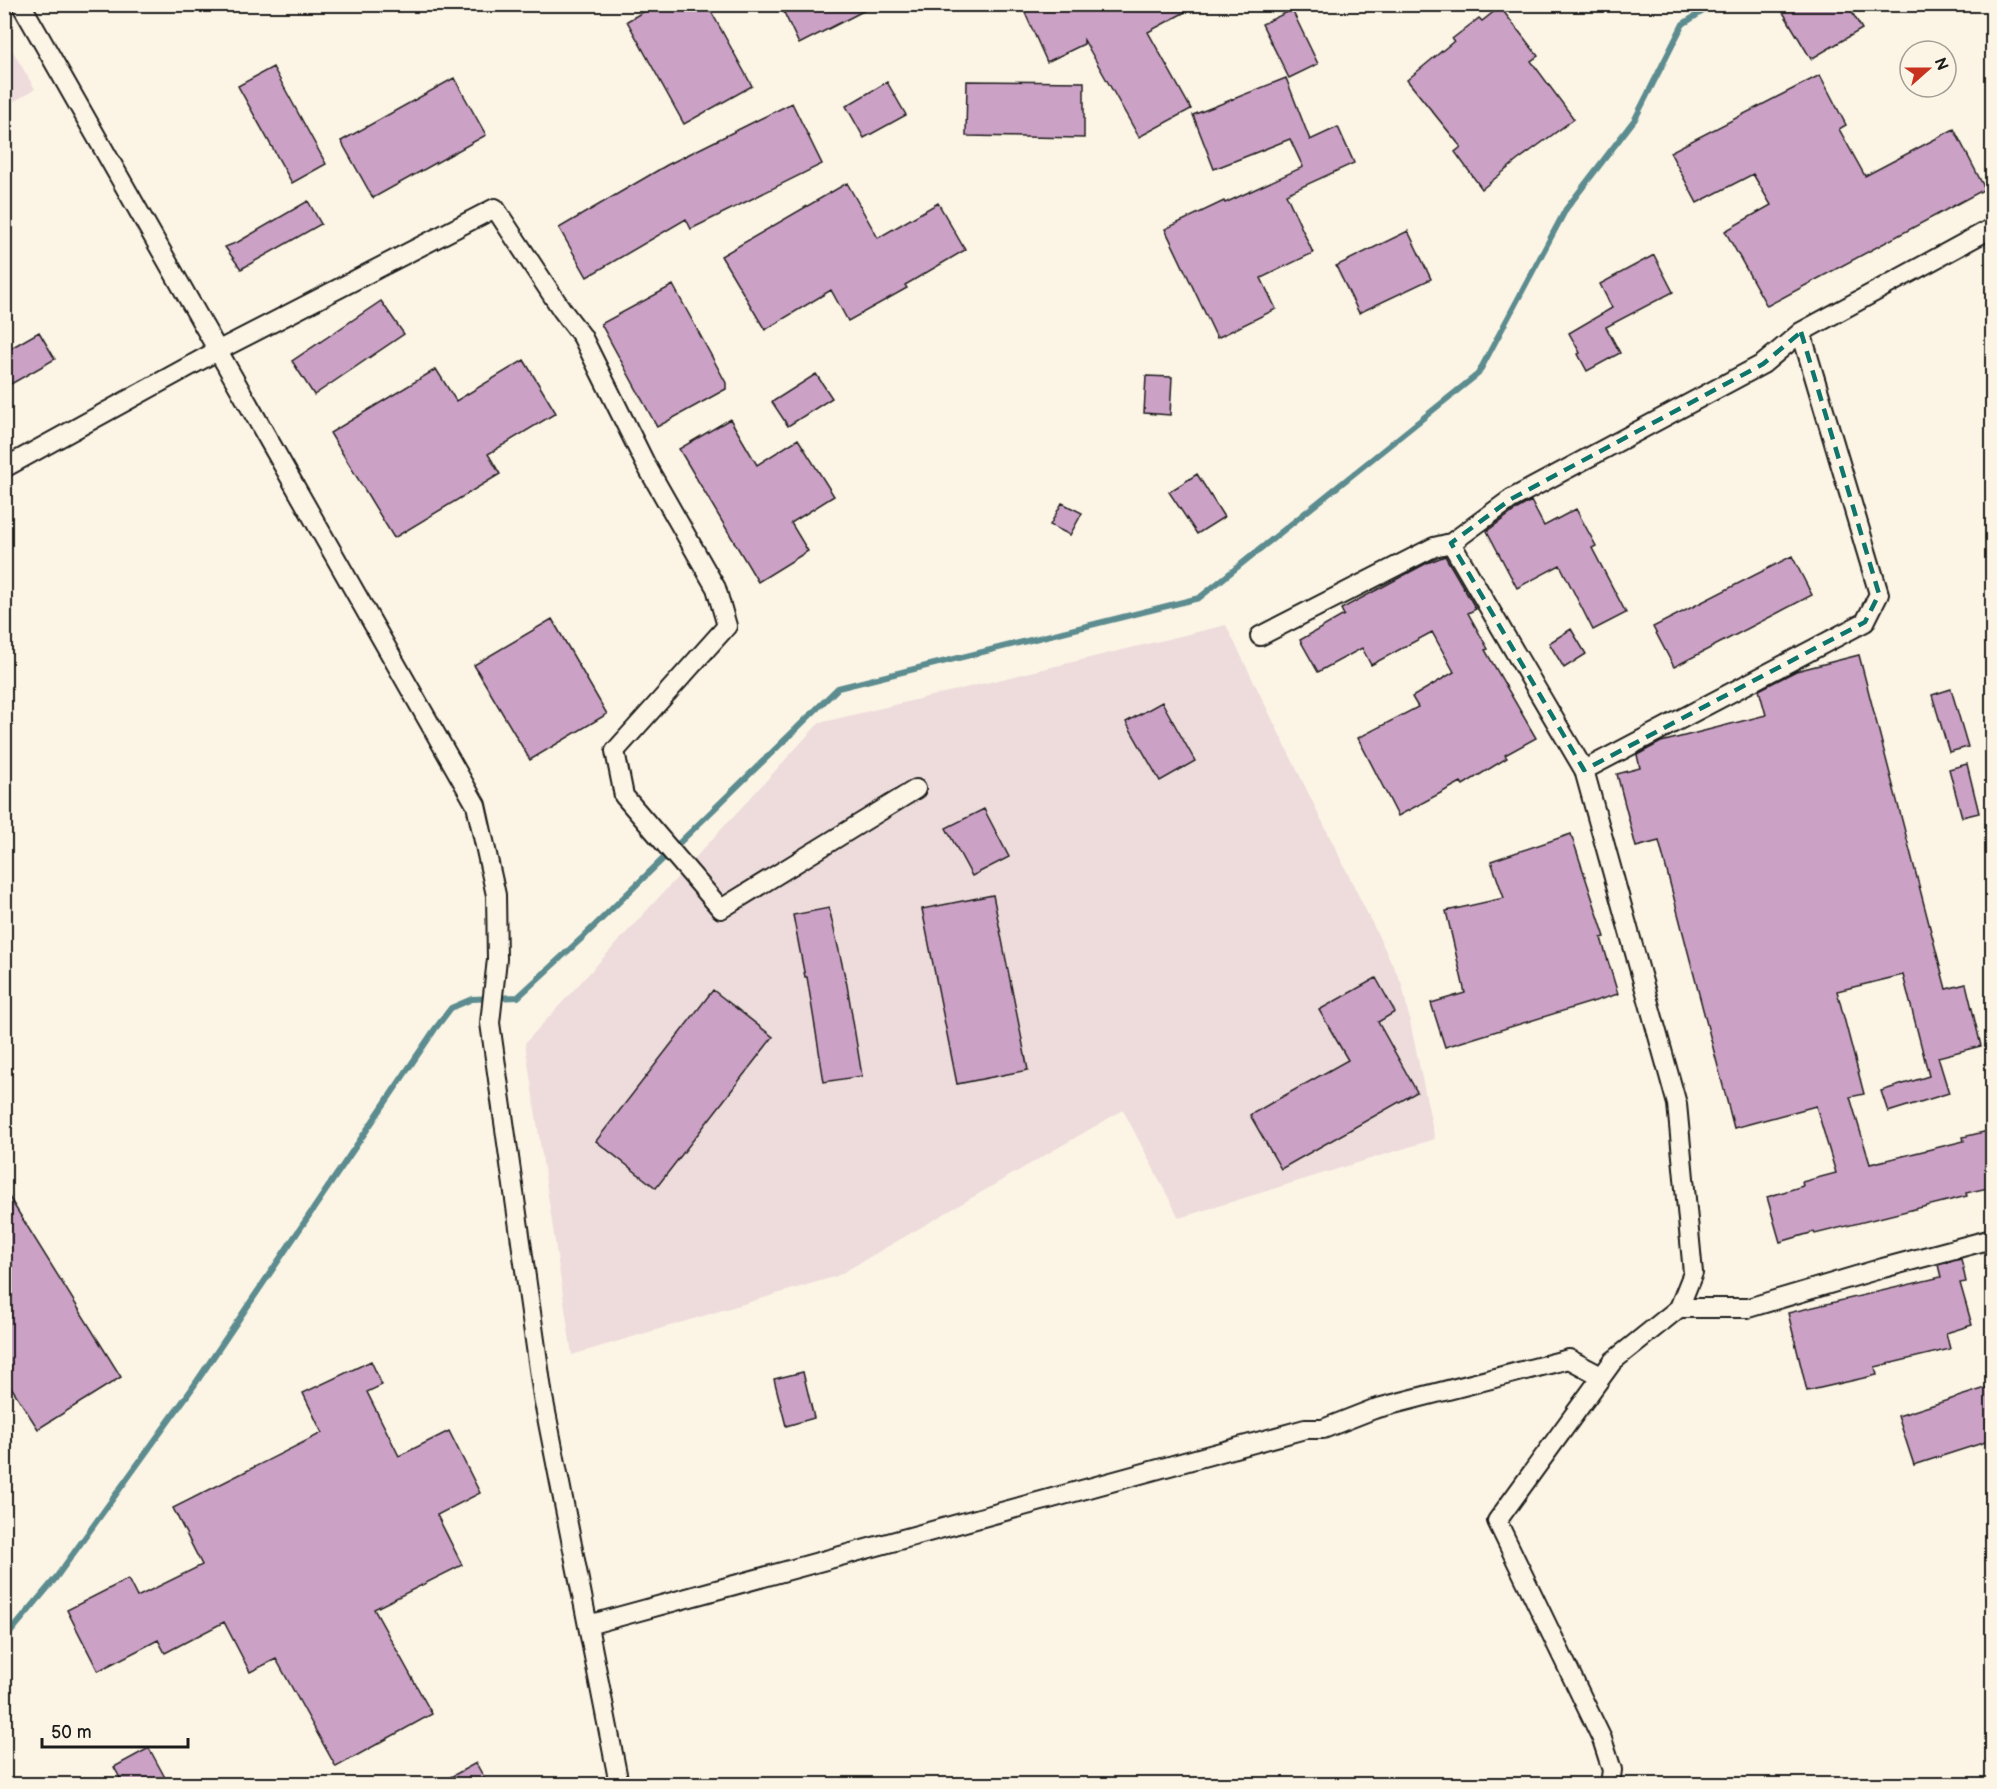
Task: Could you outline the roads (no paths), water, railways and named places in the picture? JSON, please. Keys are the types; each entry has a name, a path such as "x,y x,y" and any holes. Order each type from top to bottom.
{"street":[{"path":"21,4 476,805 496,895 497,959 490,1023 543,1397 619,1785"},
{"path":"4,468 217,351 495,208 562,310 582,336 646,465 716,588 727,626 615,751 624,796 721,909 916,789"},
{"path":"1260,636 1434,547 1452,543 1511,500 1763,364 1801,332 1992,228"},
{"path":"1584,770 1865,622 1879,594 1801,332"},
{"path":"1452,543 1584,770 1677,1104 1694,1273 1679,1308 1613,1361 1497,1521 1602,1739 1612,1770 1610,1785"},
{"path":"1679,1308 1748,1308 1882,1268 1992,1239"},
{"path":"588,1626 1305,1429 1323,1429 1374,1409 1569,1359 1601,1376"}],"waterway":[{"path":"4,1640 55,1579 191,1390 451,1008 472,999 518,997 582,938 838,688 1199,598 1478,374 1566,209 1635,119 1683,24 1714,4"}]}
